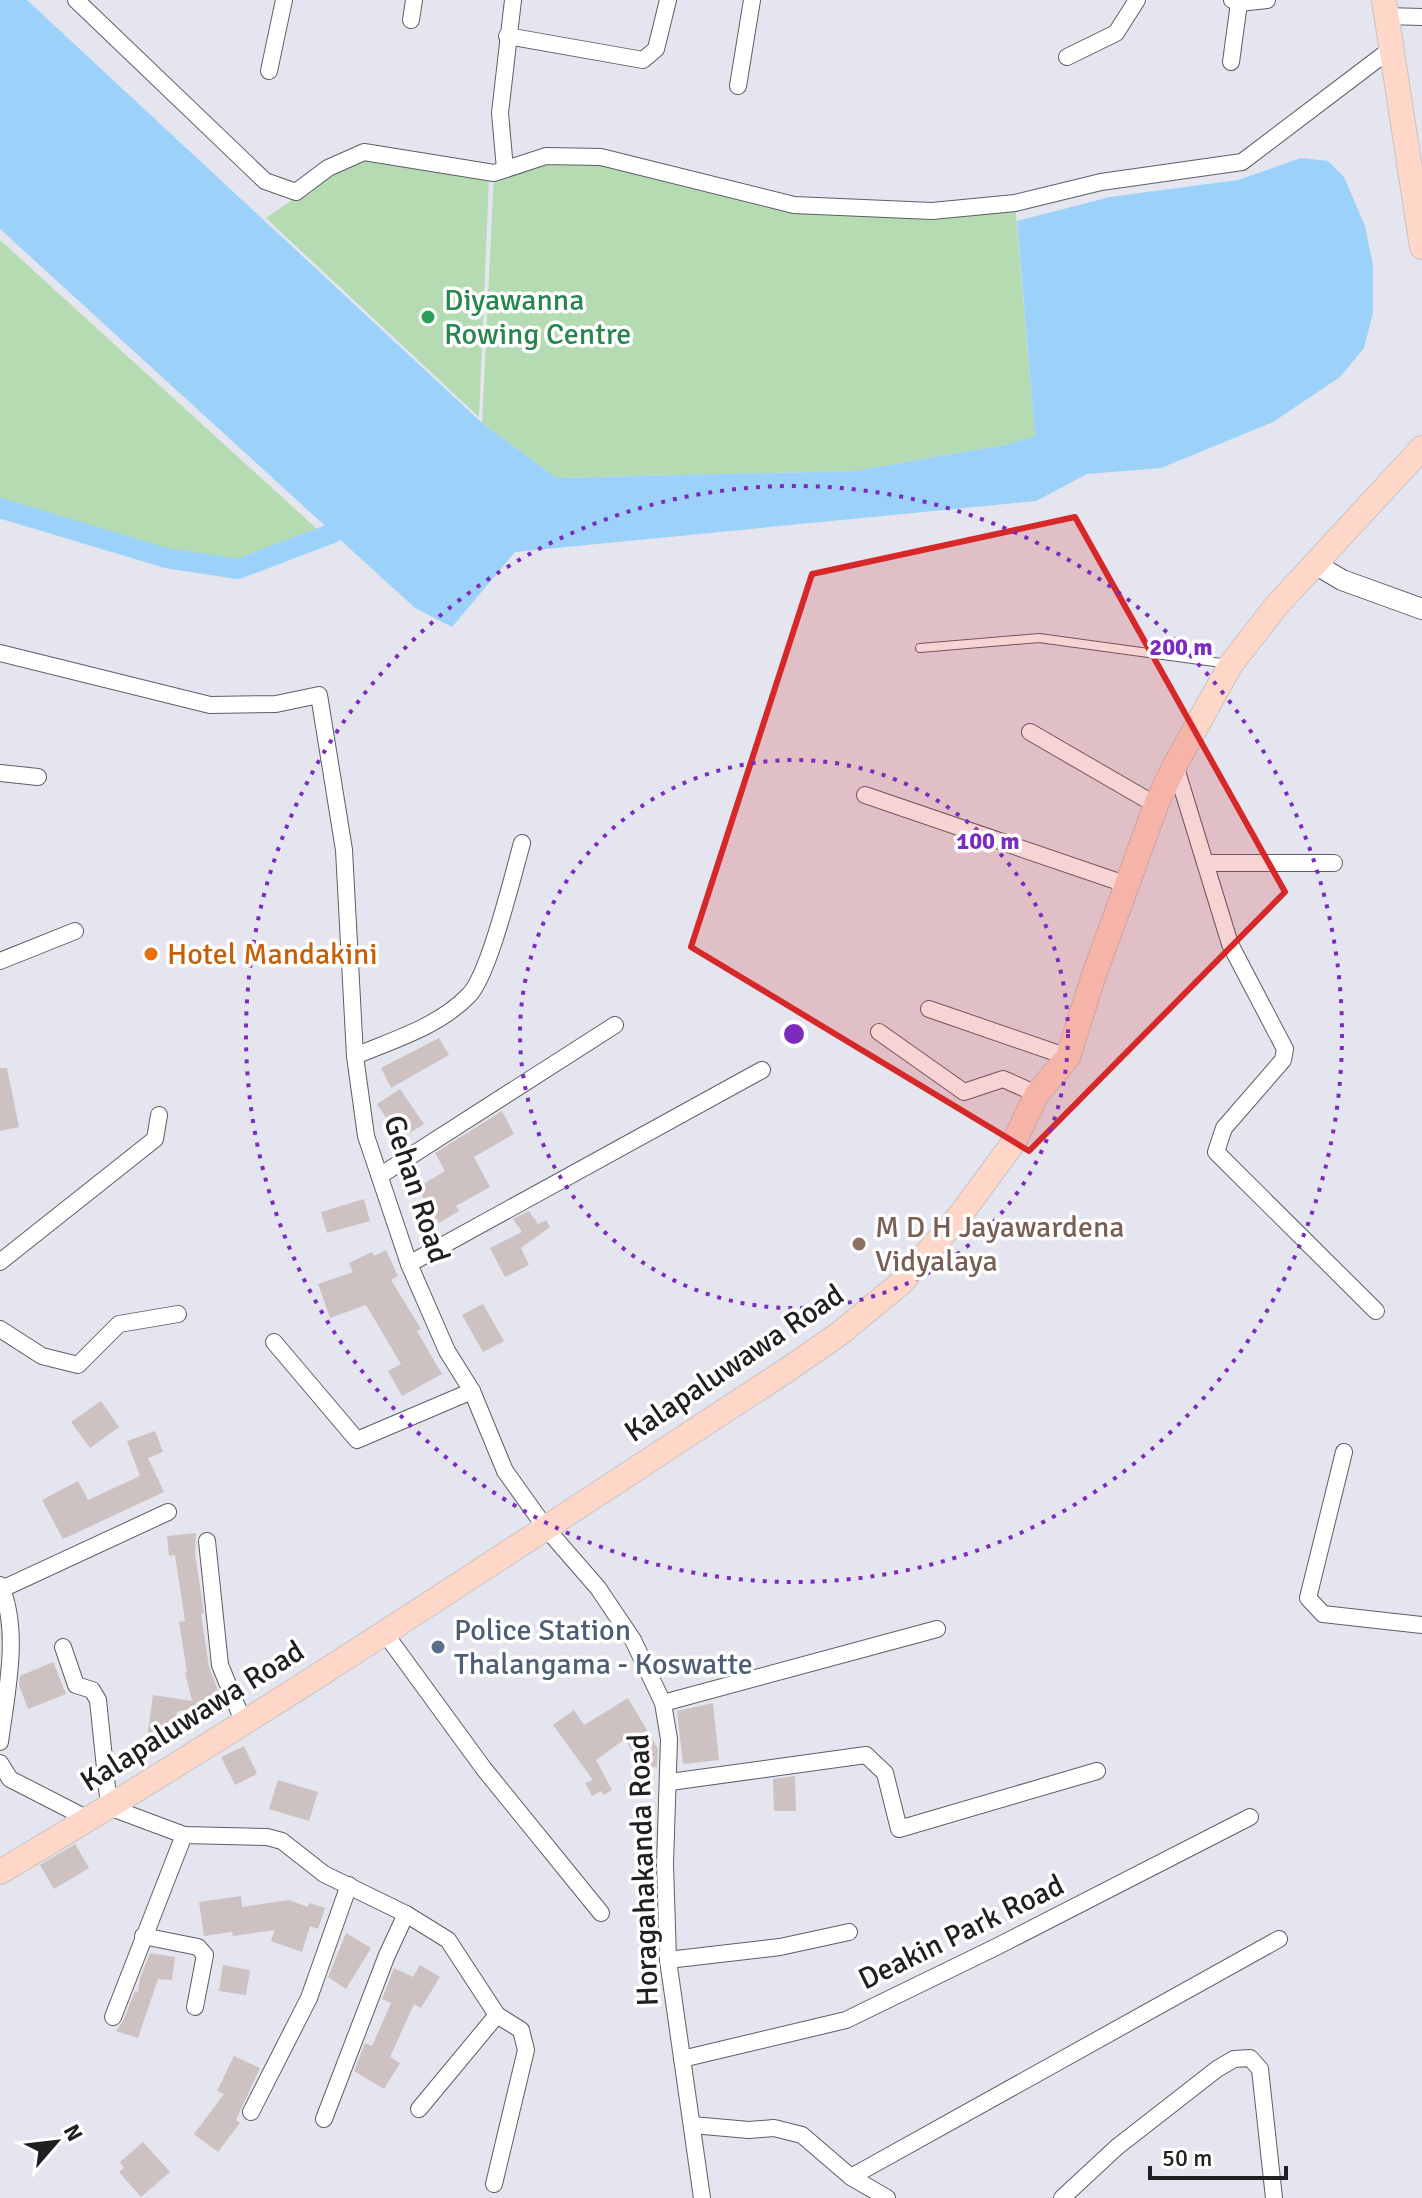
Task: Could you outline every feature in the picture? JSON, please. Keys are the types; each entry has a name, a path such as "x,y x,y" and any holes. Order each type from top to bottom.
{"main road":[{"path":"1385,8 1422,247"},
{"name":"Kalapaluwawa Road","path":"0,1872 99,1813 384,1632 784,1372 839,1334 901,1283 961,1214 1014,1142 1037,1094 1068,1057 1093,978 1156,805 1231,664 1257,628 1422,448"}],"street":[{"path":"76,0 265,181 296,192 328,168 364,152 494,173 546,156 601,157 794,205 932,211 1015,203 1101,182 1242,162 1391,49"},
{"path":"269,71 284,0"},
{"path":"411,20 414,0"},
{"path":"505,169 500,113 513,0"},
{"path":"507,36 643,60 656,49 668,0"},
{"path":"738,86 752,0"},
{"path":"1067,57 1116,33 1137,0"},
{"path":"1231,62 1236,1 1267,0"},
{"path":"1385,8 1422,17"},
{"path":"1315,564 1342,580 1422,609"},
{"name":"Gehan Road","path":"0,653 210,705 276,704 319,695 344,850 355,1056 366,1136 409,1264 447,1351 472,1391 505,1471 545,1527"},
{"path":"1030,732 1156,805"},
{"path":"1175,765 1230,944 1285,1049 1283,1060 1224,1128 1216,1152 1376,1311"},
{"path":"0,773 38,777"},
{"path":"865,795 1128,885"},
{"path":"355,1056 433,1023 471,994 484,968 522,843"},
{"path":"1205,863 1334,863"},
{"path":"0,961 75,931"},
{"path":"929,1009 1068,1057"},
{"path":"381,1175 615,1025"},
{"path":"879,1032 964,1092 1003,1079 1037,1094"},
{"path":"409,1264 762,1070"},
{"path":"0,1262 155,1139 159,1115"},
{"path":"0,1329 42,1356 78,1365 119,1324 178,1314"},
{"path":"274,1342 357,1440 472,1391"},
{"path":"1344,1452 1308,1598 1323,1614 1422,1625"},
{"path":"0,1742 10,1665 8,1608 1,1587 168,1512"},
{"name":"Horagahakanda Road","path":"545,1527 574,1558 633,1640 663,1703 669,1739 670,1782 665,1864 668,1960 702,2198"},
{"path":"207,1541 220,1665 243,1721"},
{"path":"663,1703 937,1629"},
{"path":"384,1632 484,1769 601,1913"},
{"path":"63,1647 76,1685 92,1690 98,1700 99,1813"},
{"path":"670,1782 866,1755 885,1773 899,1829 1097,1771"},
{"path":"0,1763 10,1779 99,1813 184,1835 267,1837 282,1841 324,1874 406,1914 448,1940 497,2015 521,2030 526,2050 494,2184"},
{"name":"Deakin Park Road","path":"682,2059 846,2020 1250,1817"},
{"path":"113,2017 184,1835"},
{"path":"251,2112 309,1998 349,1885"},
{"path":"324,2119 387,1955 406,1914"},
{"path":"668,1960 780,1947 849,1932"},
{"path":"143,1936 198,1947 205,1955 195,2007"},
{"path":"851,2177 1279,1939"},
{"path":"419,2109 497,2015"},
{"path":"1062,2198 1117,2147 1217,2069 1234,2059 1250,2058 1260,2069 1274,2198"},
{"path":"692,2125 749,2130 774,2128 802,2135 851,2177 887,2198"}],"lane":[{"path":"920,648 1039,638 1231,664"}],"highlighted area":[{"path":"1075,517 1285,892 1029,1151 691,947 812,574"}],"green space":[{"name":"Diyawanna Rowing Centre","path":"367,156 489,178 479,417 266,218 333,172"},
{"path":"546,156 601,157 794,205 1015,203 1035,436 1005,445 854,471 557,478 482,423 494,173"},
{"path":"0,240 317,529 237,559 169,549 0,498"}],"water":[{"path":"0,0 27,0 482,423 557,478 854,471 1005,445 1035,436 1017,221 1110,197 1238,180 1301,158 1328,161 1344,177 1365,226 1373,265 1373,313 1364,348 1340,377 1273,422 1161,468 1087,474 1036,501 515,552 452,627 415,608 0,229"}],"building":[{"path":"439,1038 449,1055 391,1088 381,1068"},
{"path":"0,1068 7,1068 19,1127 0,1131"},
{"path":"400,1089 424,1124 400,1139 377,1104"},
{"path":"502,1111 514,1134 474,1157 490,1187 456,1206 459,1211 439,1223 417,1188 445,1171 435,1153"},
{"path":"364,1199 370,1221 327,1233 321,1212"},
{"path":"529,1211 538,1224 546,1220 550,1227 521,1248 529,1265 505,1277 490,1248 522,1232 513,1219"},
{"path":"386,1250 398,1276 391,1280 421,1329 417,1331 442,1374 402,1396 388,1371 401,1364 366,1305 330,1318 318,1284 353,1272 349,1263 372,1252 374,1256"},
{"path":"483,1304 504,1341 483,1352 462,1315"},
{"path":"101,1401 119,1427 90,1448 71,1422"},
{"path":"155,1431 163,1452 148,1458 164,1492 63,1539 42,1500 78,1481 88,1500 140,1476 127,1441"},
{"path":"196,1533 195,1553 209,1667 222,1701 177,1712 173,1743 147,1739 153,1695 192,1701 179,1622 185,1621 175,1555 169,1556 167,1536"},
{"path":"53,1662 66,1694 28,1709 19,1685 20,1676"},
{"path":"628,1698 658,1749 657,1767 647,1768 644,1763 640,1765 625,1739 596,1760 612,1790 604,1795 601,1791 592,1796 585,1783 593,1780 553,1725 574,1710 584,1725"},
{"path":"713,1703 719,1760 683,1764 677,1711"},
{"path":"244,1746 257,1774 235,1785 221,1757"},
{"path":"795,1776 796,1811 774,1811 773,1779"},
{"path":"278,1780 318,1792 309,1821 269,1809"},
{"path":"75,1844 89,1868 54,1889 40,1865"},
{"path":"241,1896 242,1907 288,1900 308,1907 309,1903 325,1908 318,1929 310,1926 302,1952 271,1941 275,1930 233,1936 232,1932 204,1936 199,1902"},
{"path":"346,1933 371,1948 346,1989 328,1977"},
{"path":"150,1953 175,1957 172,1980 158,1979 138,2038 116,2031 135,1991 138,1992"},
{"path":"223,1965 250,1970 246,1995 219,1991"},
{"path":"420,1965 440,1977 421,2008 414,2004 390,2057 400,2063 384,2089 354,2071 365,2043 372,2046 391,2003 382,1999 394,1968 413,1977"},
{"path":"234,2056 260,2068 236,2120 240,2123 218,2152 194,2134 224,2094 217,2091"},
{"path":"143,2142 170,2172 141,2197 119,2172 124,2168 120,2162"}],"waterway":[{"path":"0,508 166,558 238,569 333,533"}],"place":[{"name":"Diyawanna Rowing Centre","path":"428,317"},
{"name":"Hotel Mandakini","path":"151,954"},
{"name":"M D H Jayawardena Vidyalaya","path":"859,1244"},
{"name":"Police Station Thalangama - Koswatte","path":"438,1647"}]}
